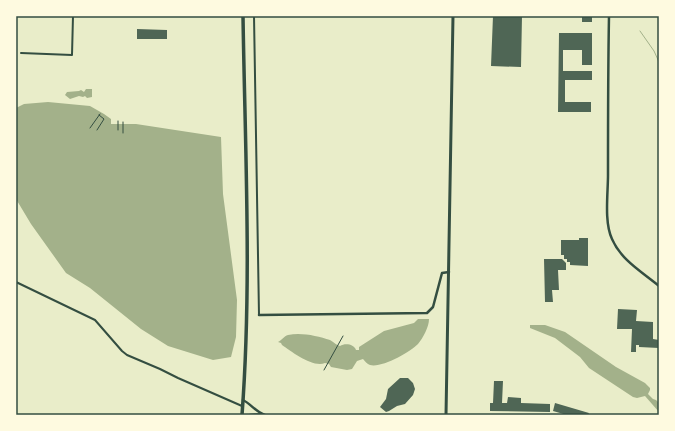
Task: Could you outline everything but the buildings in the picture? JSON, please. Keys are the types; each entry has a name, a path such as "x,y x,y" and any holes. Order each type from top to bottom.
{"main road":[{"path":"242,415 247,251 243,16"},
{"path":"446,415 453,16"}],"street":[{"path":"21,53 72,55 73,16"},
{"path":"254,16 259,314 426,313 433,307 442,272 449,272"},
{"path":"609,16 609,231 615,245 626,260 659,286"},
{"path":"16,282 95,320 128,356 242,406"},
{"path":"243,400 249,403 261,414"},
{"path":"250,415 265,415"}],"path":[{"path":"90,128 99,114 104,119 97,130"},
{"path":"118,121 118,130"},
{"path":"123,122 123,133"},
{"path":"324,370 343,336"}],"shaded area":[{"path":"86,89 92,89 92,97 87,98 85,96 79,96 70,99 65,95 67,92 81,90 84,92"},
{"path":"48,102 90,106 111,119 111,124 136,124 221,137 223,194 237,300 236,337 231,357 213,360 168,346 141,329 90,288 66,273 31,224 16,199 16,108 24,104"},
{"path":"418,319 429,319 429,322 424,336 414,348 388,362 381,364 370,365 363,359 357,361 352,369 347,370 331,367 329,364 325,363 320,364 309,361 278,342 288,335 304,334 330,340 340,346 353,346 356,350 359,350 359,347 384,331 414,323"},
{"path":"530,325 545,325 565,332 616,367 645,383 650,388 648,394 659,403 659,412 645,396 637,398 633,397 589,368 580,357 555,338 530,328"}],"waterway":[{"path":"640,31 654,51 659,62"}]}
